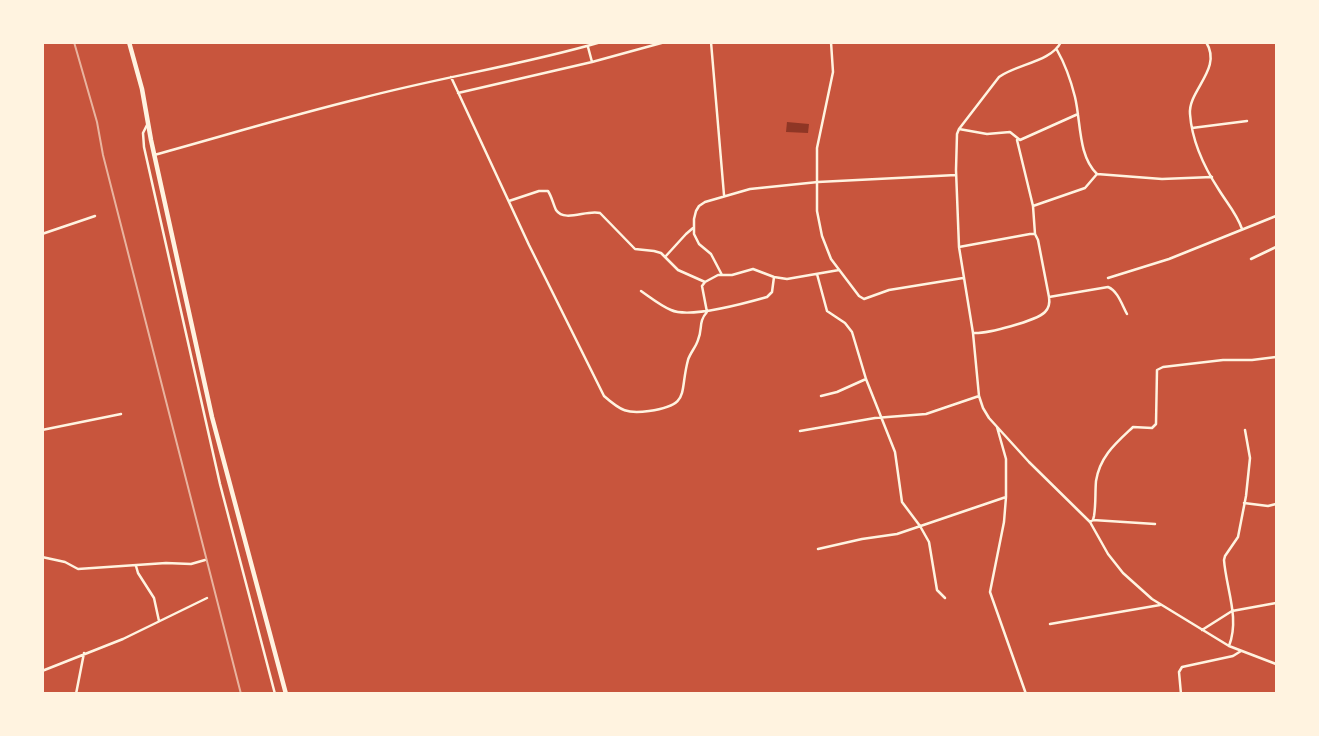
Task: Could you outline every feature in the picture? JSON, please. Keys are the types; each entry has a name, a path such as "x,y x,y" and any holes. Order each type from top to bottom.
{"highway":[{"path":"129,42 142,89 154,155 212,417 286,694"}],"street":[{"path":"154,155 362,98 450,77 557,55 601,42"},
{"path":"458,92 592,62 665,42"},
{"path":"711,42 724,195"},
{"path":"831,42 834,72 819,135 817,164 817,211 828,252 839,270 859,296 864,299 889,290 964,278"},
{"path":"1061,42 1057,50 1048,56 1007,71 999,77 959,129 956,139 959,247 973,333 979,396 983,408 1029,462 1092,521 1108,554 1123,573 1152,598 1202,630 1229,646 1276,664"},
{"path":"1206,42 1210,48 1209,69 1204,81 1191,101 1190,114 1194,142 1212,177 1237,216 1242,229"},
{"path":"588,46 592,62"},
{"path":"1057,50 1063,60 1075,96 1088,162 1097,174 1162,179 1212,177"},
{"path":"450,77 604,396 618,408 630,412 671,407 677,402 683,388 690,354 698,340 700,319 707,312"},
{"path":"959,129 987,134 1010,132 1020,140 1078,114"},
{"path":"1192,128 1248,121"},
{"path":"148,124 143,133 148,166 220,484 275,694"},
{"path":"973,333 1008,327 1042,314 1049,306 1038,240 1035,234 1033,206 1016,138"},
{"path":"1033,206 1085,188 1097,174"},
{"path":"722,275 711,254 696,240 693,228 698,206 706,202 724,195 750,189 818,182 956,175"},
{"path":"509,201 539,191 548,191 557,211 561,215 600,213 635,249 661,253 678,270 705,282"},
{"path":"42,234 95,216"},
{"path":"1108,278 1169,259 1276,216"},
{"path":"665,257 693,228"},
{"path":"959,247 1035,234"},
{"path":"1251,259 1276,247"},
{"path":"707,312 702,286 715,276 753,269 774,278 787,280 839,270"},
{"path":"817,274 827,310 845,322 852,332 866,379 895,452 902,502 929,542 937,590 945,598"},
{"path":"641,291 671,310 680,313 707,312 767,297 772,292 774,278"},
{"path":"1049,297 1108,287 1116,293 1127,314"},
{"path":"1092,521 1097,475 1105,455 1133,427 1152,428 1156,424 1157,370 1163,367 1223,360 1252,360 1276,357"},
{"path":"821,396 837,392 866,379"},
{"path":"800,431 880,418 926,414 979,396"},
{"path":"42,430 121,414"},
{"path":"997,426 997,432 1006,459 1006,497 998,560 990,592 1026,694"},
{"path":"1229,646 1234,635 1224,560 1238,537 1244,503 1250,458 1245,430"},
{"path":"818,549 862,539 897,534 1006,497"},
{"path":"1244,503 1268,506 1276,504"},
{"path":"1092,521 1155,524"},
{"path":"42,557 65,562 78,569 166,563 191,564 206,560"},
{"path":"136,566 138,573 154,598 159,621"},
{"path":"42,671 123,639 207,598"},
{"path":"1202,630 1232,611 1276,603"},
{"path":"1050,624 1162,604"},
{"path":"1181,694 1179,672 1182,667 1232,656 1241,651"},
{"path":"76,694 84,653"}],"shaded area":[{"path":"787,122 809,124 808,133 786,132"}],"railway":[{"path":"74,42 97,122 103,155 241,694"}]}
